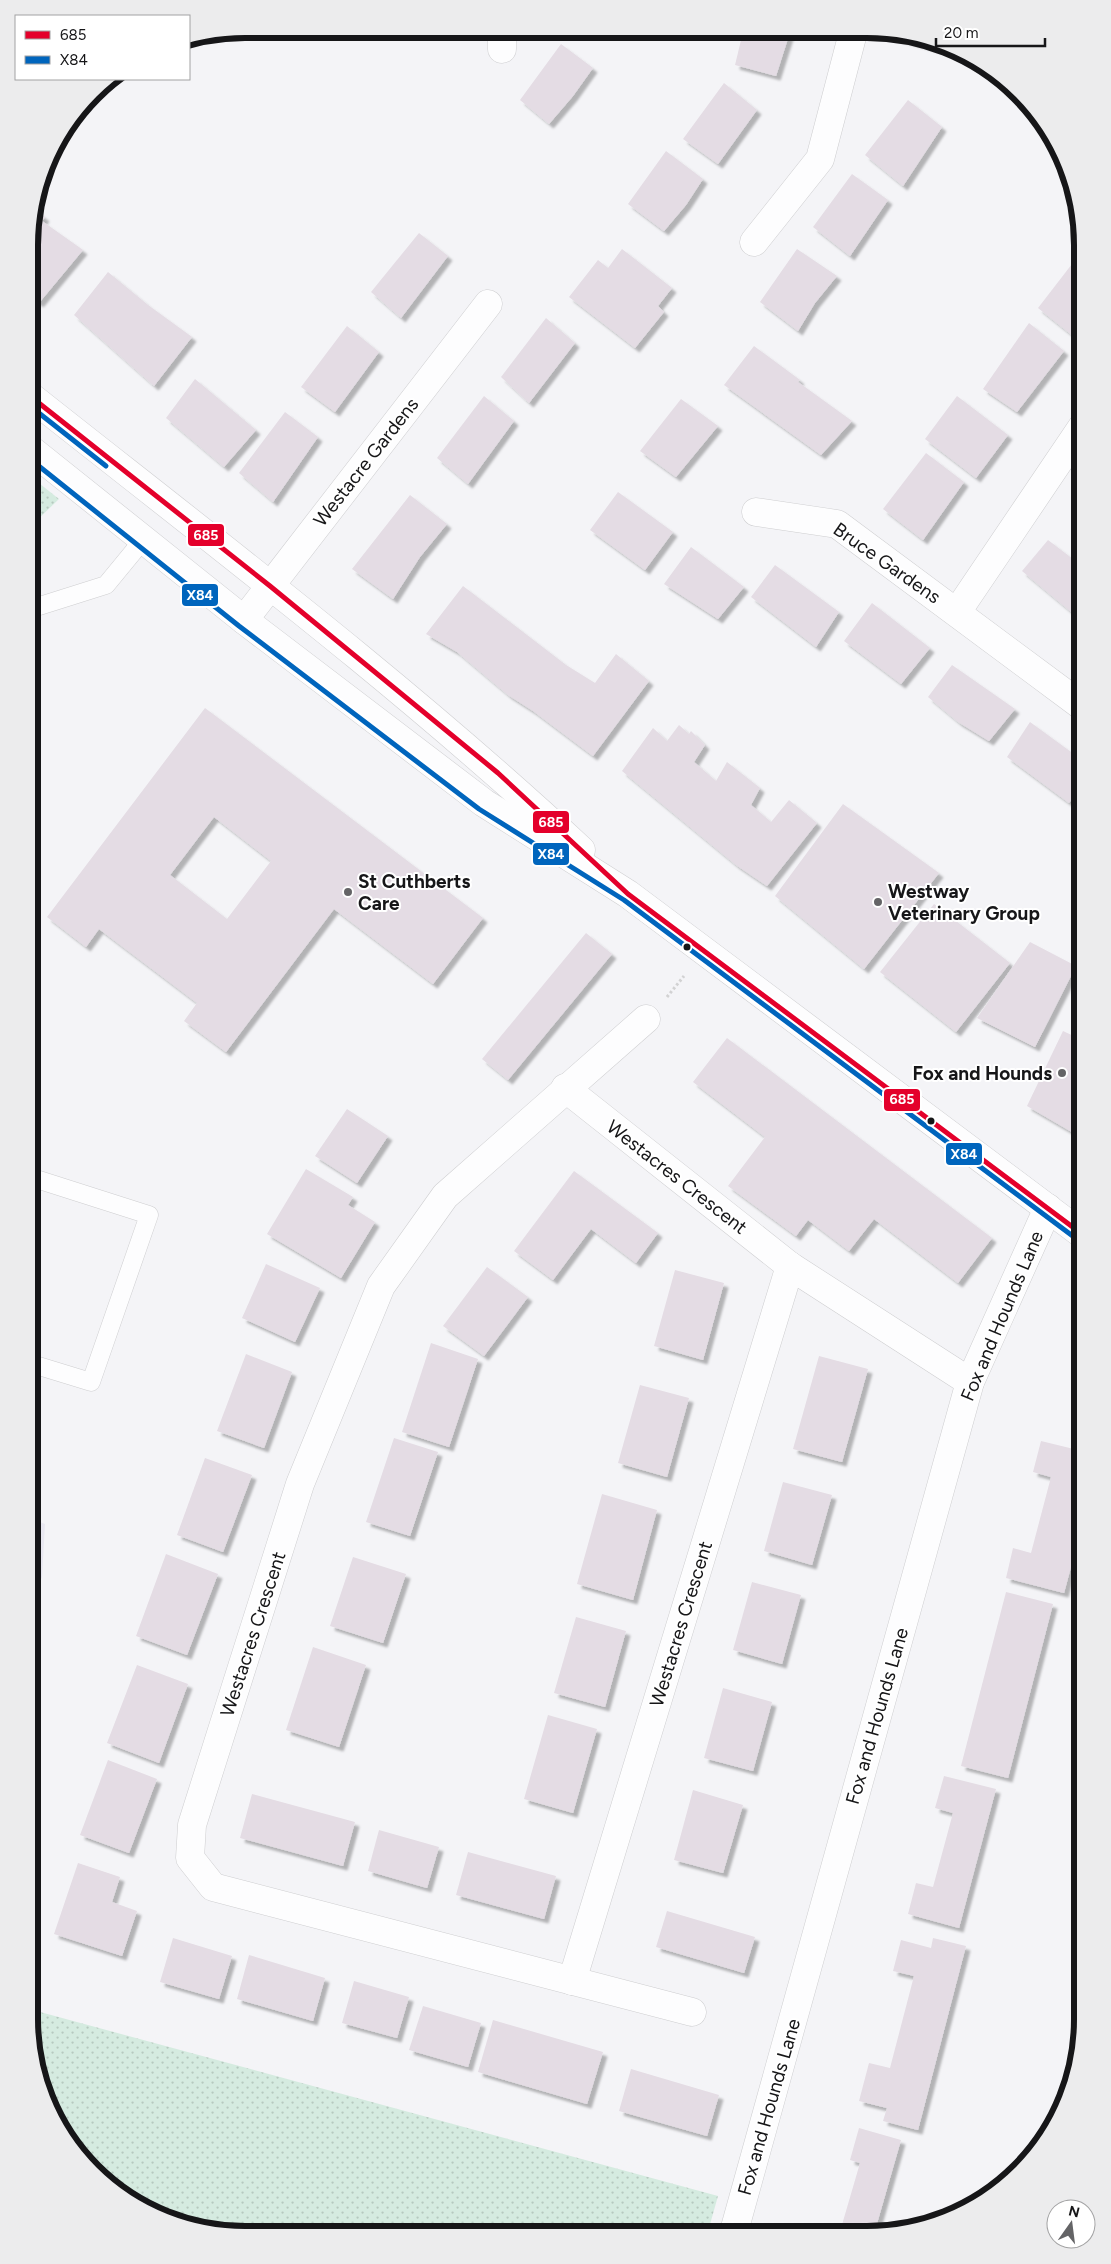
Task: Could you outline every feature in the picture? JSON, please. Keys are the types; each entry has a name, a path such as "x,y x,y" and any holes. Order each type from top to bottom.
{"street":[{"path":"754,242 820,159 851,38"},
{"name":"Westacre Gardens","path":"244,620 488,304"},
{"path":"38,402 270,586 498,773 628,894"},
{"name":"Bruce Gardens","path":"957,612 1074,439"},
{"path":"38,455 244,620 484,803 628,894 1074,1228"},
{"name":"Bruce Gardens","path":"756,512 837,524 1074,700"},
{"name":"Westacres Crescent","path":"646,1019 444,1196 381,1286 300,1484 192,1825 190,1858 213,1887 692,2012"},
{"name":"Westacres Crescent","path":"565,1088 790,1266 970,1382"},
{"name":"Fox and Hounds Lane","path":"736,2226 970,1382 1048,1208"},
{"name":"Westacres Crescent","path":"572,1981 790,1266"}],"lane":[{"path":"38,607 106,585 143,540"},
{"path":"38,1180 149,1215 91,1382 38,1366"}],"path":[{"path":"646,1019 675,988 704,950"}],"shaded area":[{"path":"38,1521 45,1524 42,1577 38,1588"}],"green space":[{"path":"38,482 59,499 38,519"},
{"path":"38,2011 718,2196 710,2226 231,2226 204,2223 178,2216 141,2199 119,2184 98,2166 72,2134 48,2086 39,2046"}],"building":[{"path":"742,38 788,38 776,76 735,65"},
{"path":"561,44 593,68 573,96 549,124 520,100"},
{"path":"724,83 757,110 718,164 683,139"},
{"path":"908,100 942,127 903,186 865,155"},
{"path":"666,151 703,179 686,205 664,231 628,204"},
{"path":"852,174 888,200 850,256 813,227"},
{"path":"40,213 45,217 42,221 83,250 39,303 38,231"},
{"path":"419,233 448,256 401,318 371,292"},
{"path":"622,249 672,288 658,306 664,312 635,348 569,297 598,260 608,268"},
{"path":"797,249 837,276 815,303 798,331 760,302"},
{"path":"1074,261 1073,336 1038,308"},
{"path":"108,272 148,305 192,337 154,386 74,315"},
{"path":"546,318 575,343 529,403 501,377"},
{"path":"1029,323 1064,351 1017,412 983,389"},
{"path":"347,326 379,352 335,412 301,387"},
{"path":"754,346 800,380 798,382 852,421 821,455 724,385"},
{"path":"195,379 256,430 224,467 166,418"},
{"path":"484,396 514,421 468,484 437,458"},
{"path":"957,396 1008,435 976,478 925,439"},
{"path":"681,399 718,426 676,477 640,451"},
{"path":"285,412 318,437 273,502 239,473"},
{"path":"926,453 964,482 923,540 883,509"},
{"path":"618,492 673,532 645,570 590,530"},
{"path":"410,495 447,524 420,557 393,599 352,569"},
{"path":"1048,540 1074,560 1074,614 1022,571"},
{"path":"691,547 744,587 718,619 664,584"},
{"path":"775,565 839,612 816,647 751,597"},
{"path":"463,586 566,665 595,683 616,654 649,681 593,756 533,711 508,695 457,652 426,634"},
{"path":"872,603 930,648 901,684 844,641"},
{"path":"952,665 1015,709 989,741 958,722 928,697"},
{"name":"St Cuthberts Care","path":"205,708 483,918 433,984 334,909 226,1052 184,1021 197,1003 99,929 86,947 47,917","holes":["214,817 271,861 227,919 170,875"]},
{"path":"1030,722 1074,754 1074,796 1069,803 1007,757"},
{"path":"679,725 689,734 691,731 705,745 694,762 716,781 727,762 760,788 751,805 771,822 789,800 817,823 767,886 736,865 622,771 653,728 667,741"},
{"path":"843,804 939,873 864,969 775,896"},
{"path":"934,904 1010,963 956,1032 880,972"},
{"path":"586,933 612,954 508,1080 482,1059"},
{"path":"1030,942 1074,965 1074,970 1035,1047 977,1018"},
{"name":"Fox and Hounds","path":"1063,1031 1074,1036 1074,1133 1027,1106"},
{"path":"727,1038 992,1238 958,1283 874,1219 849,1251 808,1220 796,1236 728,1186 765,1137 693,1082"},
{"path":"347,1109 388,1136 357,1183 315,1156"},
{"path":"306,1169 353,1197 348,1205 375,1222 341,1278 267,1234"},
{"path":"574,1171 658,1233 636,1263 591,1229 553,1280 514,1251"},
{"path":"266,1264 320,1288 295,1342 242,1318"},
{"path":"487,1267 528,1297 484,1356 443,1326"},
{"path":"675,1270 724,1283 703,1360 654,1346"},
{"path":"431,1343 478,1359 449,1447 402,1432"},
{"path":"246,1354 292,1372 264,1448 217,1431"},
{"path":"819,1356 868,1369 842,1462 793,1449"},
{"path":"640,1385 689,1398 667,1477 618,1463"},
{"path":"394,1438 438,1452 410,1536 366,1522"},
{"path":"1041,1441 1074,1449 1074,1556 1064,1593 1006,1578 1013,1548 1031,1553 1051,1477 1033,1472"},
{"path":"205,1458 252,1475 223,1552 177,1535"},
{"path":"783,1482 832,1495 812,1565 764,1551"},
{"path":"602,1494 657,1510 633,1600 577,1584"},
{"path":"166,1554 218,1574 187,1655 136,1636"},
{"path":"353,1557 406,1574 383,1643 330,1626"},
{"path":"752,1582 801,1595 782,1664 733,1650"},
{"path":"1006,1592 1053,1604 1008,1778 961,1766"},
{"path":"576,1617 626,1631 605,1707 554,1693"},
{"path":"313,1647 366,1665 339,1747 286,1730"},
{"path":"137,1665 188,1684 159,1763 107,1743"},
{"path":"723,1688 772,1702 753,1771 704,1758"},
{"path":"548,1715 597,1729 573,1813 524,1799"},
{"path":"108,1760 157,1779 129,1853 80,1835"},
{"path":"944,1776 996,1789 959,1928 908,1914 916,1883 933,1887 953,1813 935,1808"},
{"path":"693,1790 743,1805 723,1873 674,1860"},
{"path":"252,1794 355,1822 343,1866 240,1838"},
{"path":"379,1830 439,1847 427,1888 368,1871"},
{"path":"468,1852 556,1876 544,1919 456,1895"},
{"path":"78,1863 120,1877 112,1902 137,1911 122,1956 54,1934"},
{"path":"667,1911 755,1937 744,1973 656,1947"},
{"path":"173,1938 232,1956 219,1999 160,1982"},
{"path":"933,1938 966,1946 918,2130 883,2121 887,2108 859,2101 869,2063 890,2068 914,1976 893,1971 901,1940 931,1948"},
{"path":"249,1955 325,1978 313,2021 237,1999"},
{"path":"354,1981 409,1997 397,2038 342,2023"},
{"path":"423,2006 481,2023 468,2067 409,2050"},
{"path":"493,2020 603,2052 587,2104 478,2072"},
{"path":"631,2069 719,2095 707,2136 619,2111"},
{"path":"859,2128 901,2140 876,2226 842,2226 860,2163 850,2160"}],"transit line":[{"name":"685","path":"38,402 270,586 498,773 628,894 1074,1228"},
{"name":"X84","path":"38,412 106,466"},
{"name":"X84","path":"38,465 239,626 479,809 624,900 1074,1237"}],"place":[{"name":"St Cuthberts Care","path":"348,892"},
{"name":"Westway Veterinary Group","path":"878,902"},
{"name":"Fox and Hounds","path":"1062,1073"}]}
